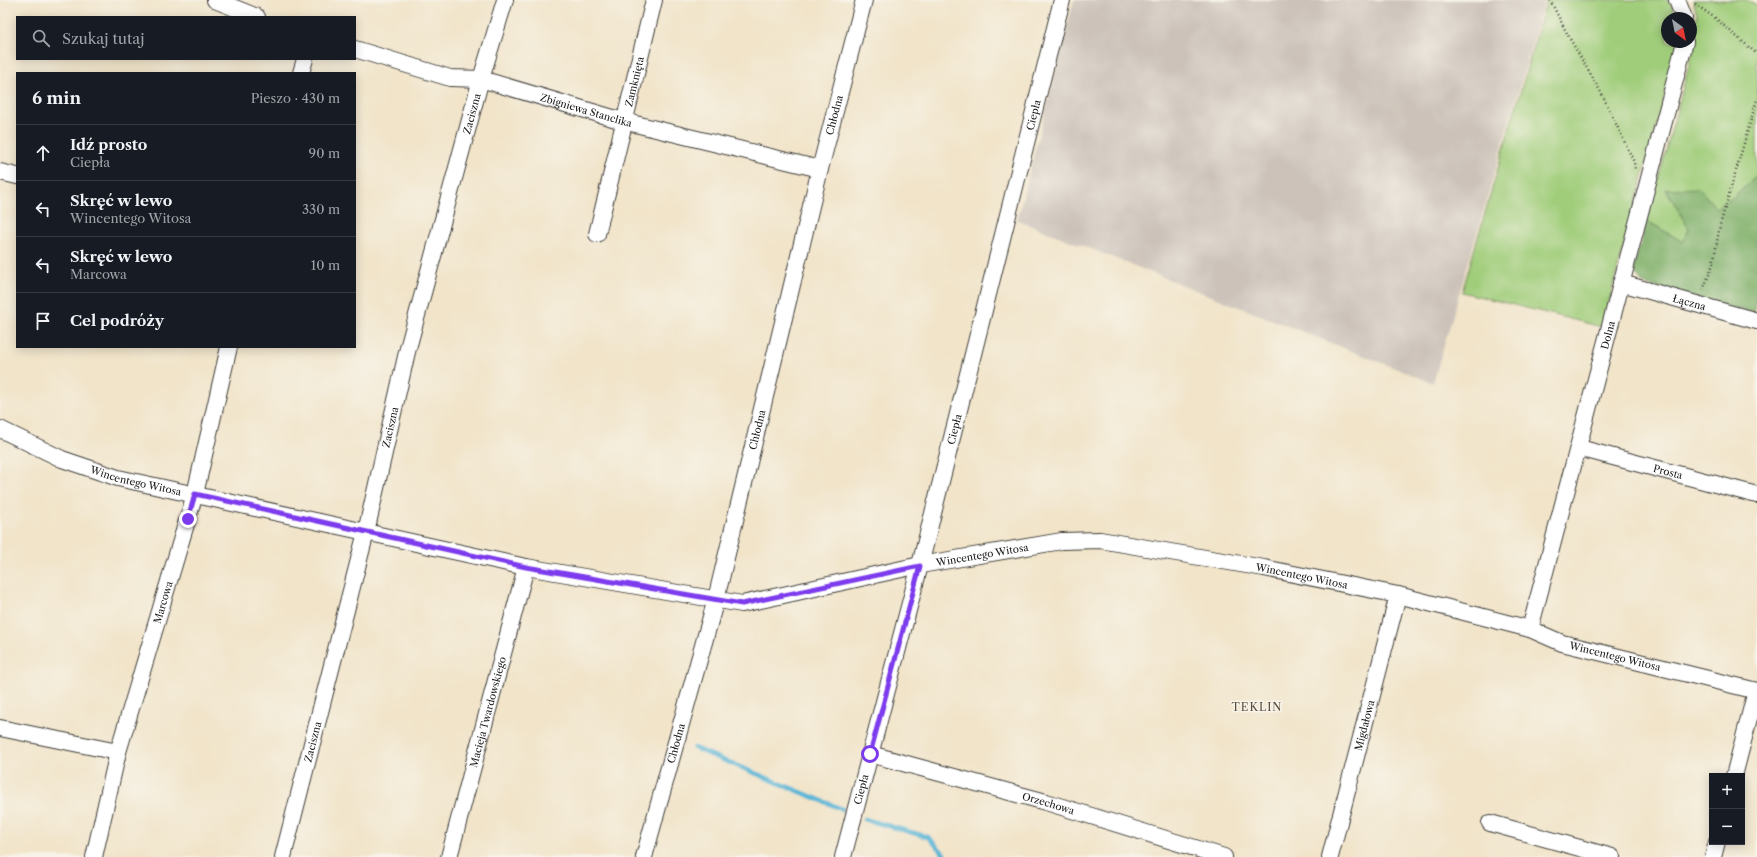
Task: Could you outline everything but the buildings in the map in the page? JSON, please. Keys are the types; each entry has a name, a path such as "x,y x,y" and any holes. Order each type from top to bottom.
{"street":[{"path":"215,0 255,16"},
{"name":"Zaciszna","path":"283,857 366,532 407,352 481,79 505,0"},
{"name":"Zamknięta","path":"597,234 623,121 654,0"},
{"name":"Chłodna","path":"644,857 716,598 820,169 864,0"},
{"name":"Ciepła","path":"842,857 920,566 1062,0"},
{"path":"1684,1 1684,12"},
{"name":"Dolna","path":"1530,629 1683,48"},
{"name":"Zbigniewa Stanclika","path":"356,49 450,78 481,79 623,121 820,169"},
{"path":"301,72 305,60"},
{"path":"0,172 16,176"},
{"name":"Łączna","path":"1621,283 1757,320"},
{"name":"Marcowa","path":"94,857 118,752 195,494 229,348"},
{"name":"Wincentego Witosa","path":"0,429 62,459 118,478 526,567 716,598 742,604 920,566 1062,540 1100,540 1264,568 1398,595 1530,629 1562,643 1757,691"},
{"name":"Prosta","path":"1579,448 1757,495"},
{"name":"Macieja Twardowskiego","path":"449,857 526,567"},
{"name":"Migdałowa","path":"1330,857 1398,595"},
{"path":"1735,773 1757,691"},
{"path":"0,728 118,752"},
{"name":"Orzechowa","path":"870,754 1046,802 1224,857"},
{"path":"1490,823 1612,857"},
{"path":"1713,857 1715,845"}],"path":[{"path":"1550,0 1570,39 1602,94 1634,162 1636,174"},
{"path":"1684,1 1715,18 1757,54"},
{"path":"1698,304 1713,264 1720,225 1757,98"}],"shaded area":[{"path":"1074,0 1545,0 1433,383 1017,220"}],"green space":[{"path":"1547,0 1669,0 1675,12 1661,12 1661,48 1677,48 1602,327 1462,292"},
{"path":"1693,0 1747,0 1757,5 1757,176 1732,198 1716,209 1666,189 1689,229 1683,242 1647,221 1694,48 1697,48 1696,12"},
{"path":"1757,176 1757,295 1753,313 1643,284 1633,270 1647,221 1683,242 1689,229 1666,189 1699,188 1716,208 1732,198"}],"waterway":[{"path":"694,748 842,809"},
{"path":"864,819 928,837 947,857"}],"district":[{"name":"TEKLIN","path":"1257,707"}],"route":[{"path":"188,519 195,494 526,567 716,598 742,604 920,566 870,754"}]}
